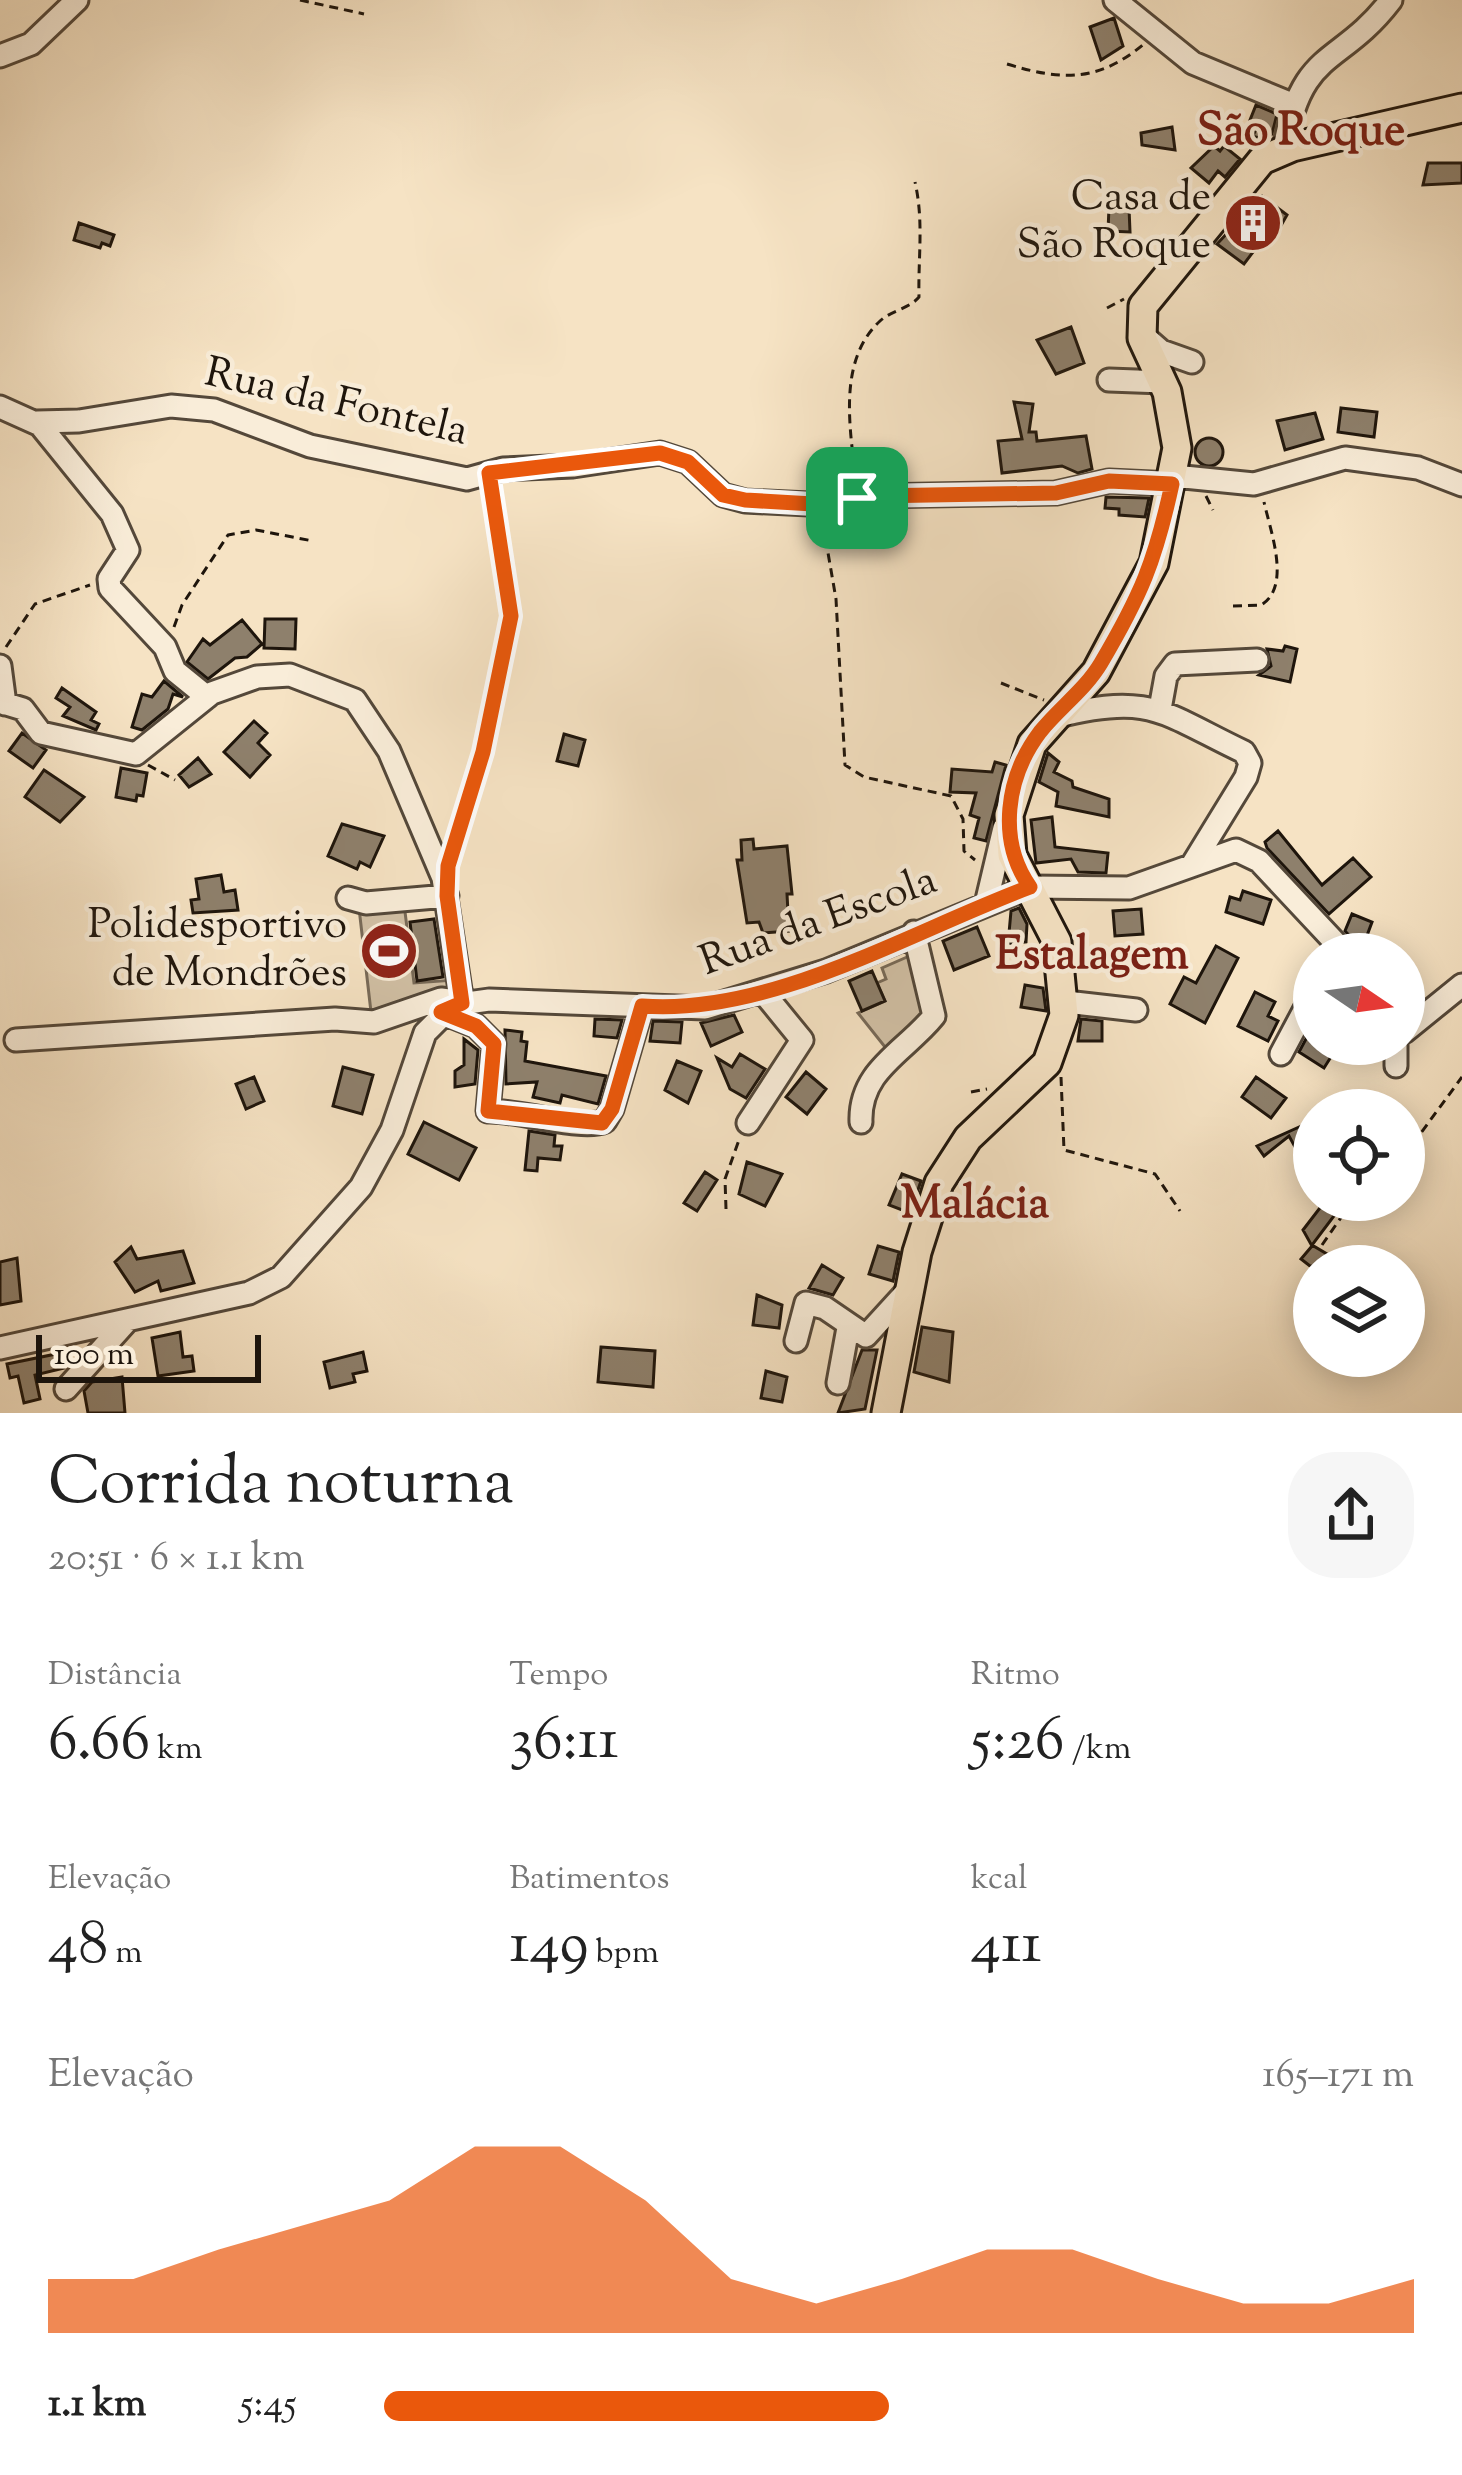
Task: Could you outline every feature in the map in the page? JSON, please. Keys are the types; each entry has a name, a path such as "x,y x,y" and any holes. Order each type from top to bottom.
{"main road":[{"path":"886,1413 925,1220 947,1167 974,1132 1042,1069 1056,1045 1066,1003 1055,934 1010,848 1012,799 1032,744 1096,672 1148,580 1173,480 1176,442 1163,382 1140,332 1148,298 1194,249 1238,182 1262,160 1284,149 1462,108"}],"street":[{"path":"0,56 31,44 77,0"},
{"path":"1114,0 1204,69 1294,105"},
{"path":"1284,149 1294,105 1314,67 1366,30 1391,0"},
{"path":"1140,332 1161,351 1192,362"},
{"path":"1109,380 1163,382"},
{"path":"0,407 37,422 125,537 127,554 109,579 112,591 167,652 175,671 207,697"},
{"name":"Rua da Fontela","path":"37,422 189,407 232,415 316,448 458,478 660,453 688,462 728,497 819,504 857,498 1056,493 1109,481 1259,483"},
{"path":"1259,483 1345,458 1418,468 1462,484"},
{"path":"1160,709 1166,676 1178,663 1257,659"},
{"path":"0,663 3,703 23,709 38,731 143,752 207,697 232,683 283,674 355,700 385,742 447,896 451,1008 421,1041 397,1119 373,1168 281,1277 257,1291 0,1348"},
{"path":"1058,713 1112,704 1160,709 1249,759 1246,777 1192,865"},
{"path":"986,904 1012,799"},
{"path":"1030,887 1130,888 1231,851 1251,855 1323,933"},
{"name":"Rua da Escola","path":"16,1040 374,1022 444,998 451,1008 699,1009 826,971 1030,887"},
{"path":"348,898 370,903 447,896"},
{"path":"861,1122 862,1096 875,1074 934,1016 914,932"},
{"path":"1425,1015 1462,985"},
{"path":"748,1123 802,1038 762,991"},
{"path":"1066,1003 1136,1010"},
{"path":"451,1008 494,1044 488,1111 526,1111 593,1125 605,1120 612,1109 642,1006"},
{"path":"1281,1054 1293,1031"},
{"path":"848,1328 840,1372 910,1288"},
{"path":"796,1341 808,1303 826,1308 848,1328 871,1334"},
{"path":"66,1389 128,1320"}],"path":[{"path":"300,0 364,14"},
{"path":"1007,64 1043,74 1104,73 1155,34"},
{"path":"857,498 850,383 874,328 919,298 916,263 923,222 915,182"},
{"path":"447,896 453,843 480,761 511,628 489,473"},
{"path":"1233,606 1267,603 1276,576 1259,483"},
{"path":"819,504 836,599 845,765 859,776 951,796 962,814 966,854 995,866"},
{"path":"167,652 182,605 225,537 256,530 313,541"},
{"path":"0,663 35,604 109,579"},
{"path":"1001,682 1058,713"},
{"path":"143,752 151,769 175,780"},
{"path":"1056,1045 1064,1150 1155,1174 1180,1211"},
{"path":"1425,1127 1462,1077"},
{"path":"726,1209 725,1179 748,1123"}],"shaded area":[{"name":"Polidesportivo de Mondrões","path":"404,904 414,983 454,980 455,987 371,1012 359,908"},
{"path":"914,954 931,1013 889,1052 858,1013 885,1001 877,983 886,979 882,968"}],"building":[{"path":"1114,18 1123,46 1101,60 1090,27"},
{"path":"1256,105 1277,114 1272,134 1263,140 1253,136 1258,124 1250,120"},
{"path":"1172,127 1175,150 1142,145 1141,133"},
{"path":"1214,146 1220,151 1224,146 1240,159 1225,177 1218,171 1209,183 1191,168"},
{"path":"1428,163 1462,163 1462,183 1423,185"},
{"name":"Casa de São Roque","path":"1262,196 1287,215 1270,245 1256,248 1244,264 1217,244"},
{"path":"1109,207 1129,208 1130,232 1108,231"},
{"path":"79,223 114,235 110,246 102,243 100,248 74,240"},
{"path":"1071,327 1084,363 1056,374 1037,340"},
{"path":"1014,402 1033,404 1029,432 1036,432 1037,441 1086,436 1092,469 1078,473 1062,466 1002,473 998,441 1022,439"},
{"path":"1341,408 1377,412 1374,437 1338,432"},
{"path":"1315,413 1323,439 1285,450 1277,421"},
{"path":"1209,438 1219,442 1223,452 1219,462 1209,466 1199,462 1195,452 1199,442"},
{"path":"1106,497 1149,498 1145,517 1119,515 1119,509 1105,508"},
{"path":"265,619 296,619 295,649 264,648"},
{"path":"242,620 262,644 247,657 235,658 208,679 187,662 203,639 210,645"},
{"path":"1285,646 1297,649 1290,682 1259,675 1271,666 1267,649 1283,651"},
{"path":"164,681 183,697 173,694 168,709 142,730 132,727 142,694 152,697"},
{"path":"62,688 96,712 91,720 99,724 96,730 63,716 70,707 56,698"},
{"path":"254,721 267,733 258,743 270,755 250,777 224,752"},
{"path":"22,733 46,750 33,768 9,751"},
{"path":"564,734 585,740 578,766 557,761"},
{"path":"1048,753 1059,762 1054,772 1072,781 1073,787 1109,799 1109,817 1056,806 1058,792 1039,782"},
{"path":"198,758 211,774 189,787 179,775"},
{"path":"995,762 1006,765 986,841 974,838 979,818 970,815 976,793 950,792 952,769 992,772"},
{"path":"121,768 147,773 143,796 137,795 136,801 116,797"},
{"path":"44,770 84,797 60,822 25,797"},
{"path":"1052,817 1055,847 1108,853 1106,873 1078,872 1071,859 1036,863 1031,820"},
{"path":"342,824 384,836 370,867 360,862 357,869 328,856"},
{"path":"1278,831 1322,885 1353,858 1371,877 1329,914 1267,848 1265,842"},
{"path":"753,839 754,849 787,846 792,894 787,894 789,931 763,933 759,922 747,923 737,860 742,860 741,840"},
{"path":"221,875 224,892 235,890 238,910 193,913 191,900 199,899 196,879"},
{"path":"1243,891 1271,900 1263,924 1226,912 1230,897 1240,900"},
{"path":"1019,908 1027,924 1026,942 1008,944 1011,911"},
{"path":"1141,909 1143,934 1115,936 1113,911"},
{"path":"1352,914 1372,922 1368,933 1345,931"},
{"path":"434,919 443,977 417,981 410,922"},
{"path":"977,927 989,956 954,970 943,941"},
{"path":"1216,946 1238,958 1205,1023 1170,1004 1184,977 1196,983"},
{"path":"872,971 885,1001 862,1011 849,981"},
{"path":"1025,985 1043,988 1046,1011 1021,1007"},
{"path":"1255,992 1275,1002 1268,1016 1278,1021 1268,1041 1238,1026"},
{"path":"734,1015 742,1032 711,1046 701,1023"},
{"path":"595,1019 622,1020 617,1038 594,1036"},
{"path":"1081,1019 1102,1021 1102,1041 1078,1041"},
{"path":"653,1021 682,1022 680,1043 650,1041"},
{"path":"505,1030 522,1032 521,1041 527,1042 525,1061 606,1076 598,1104 562,1095 560,1103 533,1097 537,1082 506,1084"},
{"path":"464,1039 478,1050 475,1084 455,1087 455,1071 464,1065"},
{"path":"740,1054 765,1069 746,1098 730,1089 717,1058 732,1067"},
{"path":"677,1061 701,1071 688,1103 665,1090"},
{"path":"343,1067 373,1075 362,1114 333,1106"},
{"path":"806,1072 826,1089 807,1114 786,1097"},
{"path":"254,1077 264,1101 246,1109 236,1084"},
{"path":"1256,1077 1286,1098 1271,1118 1242,1097"},
{"path":"424,1122 476,1148 459,1180 408,1154"},
{"path":"1293,1130 1293,1143 1289,1136 1264,1156 1257,1146"},
{"path":"529,1131 555,1135 554,1146 562,1146 560,1160 538,1158 537,1171 525,1170"},
{"path":"747,1162 782,1174 765,1206 739,1194"},
{"path":"705,1172 717,1180 697,1211 684,1203"},
{"path":"902,1174 921,1181 910,1213 889,1205"},
{"path":"1310,1221 1330,1221 1312,1245 1303,1230"},
{"path":"878,1246 899,1252 893,1281 869,1274"},
{"path":"131,1247 137,1259 183,1251 194,1283 161,1291 158,1281 135,1292 115,1262"},
{"path":"17,1258 21,1301 0,1305 0,1262"},
{"path":"822,1265 843,1278 833,1295 809,1288"},
{"path":"757,1295 782,1305 779,1328 753,1325"},
{"path":"922,1327 953,1332 949,1382 914,1372"},
{"path":"180,1332 183,1357 192,1356 194,1371 158,1376 152,1338"},
{"path":"601,1347 655,1351 653,1387 598,1382"},
{"path":"862,1350 877,1350 865,1409 838,1413"},
{"path":"66,1352 64,1368 35,1375 40,1399 24,1403 18,1376 10,1378 7,1364"},
{"path":"363,1352 367,1371 353,1374 355,1382 330,1388 324,1362"},
{"path":"766,1371 787,1377 782,1402 761,1398"},
{"path":"122,1377 125,1413 88,1413 84,1391 92,1382"}],"place":[{"name":"Casa de São Roque","path":"1253,223"},
{"name":"Polidesportivo de Mondrões","path":"389,951"}],"district":[{"name":"São Roque","path":"1301,133"},
{"name":"Estalagem","path":"1092,957"},
{"name":"Malácia","path":"975,1206"}],"route":[{"path":"660,453 688,462 719,493 733,499 830,505 857,498 1016,490 1056,493 1109,481 1172,484 1148,580 1096,672 1042,730 1017,778 1009,840 1030,887 826,971 762,991 699,1009 642,1006 612,1109 602,1123 589,1125 526,1111 488,1111 494,1044 476,1026 441,1012 462,1003 447,896 448,866 480,761 511,628 489,473 660,453"}]}
